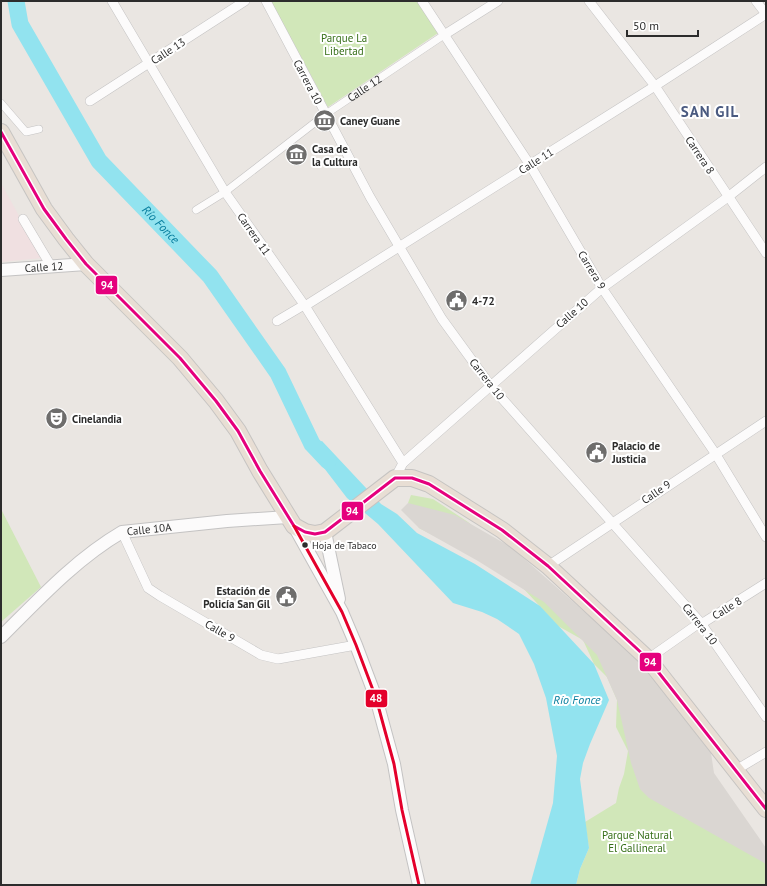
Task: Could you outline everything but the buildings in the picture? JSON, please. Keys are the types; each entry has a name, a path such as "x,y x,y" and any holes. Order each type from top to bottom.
{"highway":[{"path":"1,132 44,209 86,264 180,358 216,401 238,431 260,471 291,521 305,532 315,534 329,529 390,482 412,478 429,484 502,530 548,566 648,659 766,809"}],"street":[{"name":"Carrera 11","path":"112,1 225,192 305,305 403,463"},
{"name":"Calle 13","path":"90,101 245,1"},
{"name":"Carrera 10","path":"266,1 370,197 442,318 490,385 701,623 766,717"},
{"name":"Carrera 9","path":"422,1 530,165 602,288 715,453 766,537"},
{"name":"Calle 12","path":"196,210 225,192 326,114 444,35 498,1"},
{"name":"Carrera 8","path":"589,1 655,86 766,253"},
{"path":"756,1 766,14"},
{"name":"Calle 11","path":"277,321 530,165 766,14"},
{"path":"1,103 26,132 39,129"},
{"name":"Calle 10","path":"390,482 403,463 602,288 728,197 766,167"},
{"path":"23,219 50,266"},
{"name":"Calle 12","path":"1,270 86,264"},
{"name":"Calle 9","path":"548,566 766,420"},
{"name":"Calle 10A","path":"1,637 58,580 102,545 122,532 226,521 291,521"},
{"path":"291,521 342,612 376,698 392,757 419,885"},
{"path":"329,529 342,612"},
{"name":"Calle 9","path":"122,532 148,588 261,655 278,659 356,645"},
{"name":"Calle 8","path":"648,659 695,626 766,583"},
{"path":"736,770 766,752"}],"shaded area":[{"path":"1,183 42,258 1,262"},
{"path":"408,503 455,515 511,547 622,645 647,670 711,753 714,773 766,848 766,864 649,798 640,789 631,763 617,700 597,655 544,602 478,561 419,528 401,510"}],"green space":[{"name":"Parque La Libertad","path":"271,1 417,1 438,33 328,107"},
{"name":"Parque Natural El Gallineral","path":"411,495 433,499 468,522 571,609 763,857 766,864 766,885 576,885 580,869 589,848 585,822 616,803 624,774 628,751 616,727 617,700 607,677 594,664 583,640 558,626 523,588 506,573 419,528 408,503"},
{"path":"1,509 41,587 1,622"}],"water":[{"name":"Río Fonce","path":"322,441 381,504 397,514 417,533 475,564 540,606 594,664 609,700 583,763 580,779 589,848 580,869 576,885 530,885 553,803 557,756 546,698 534,664 519,634 497,619 482,612 453,603 378,524 347,498 311,451 312,444"}],"waterway":[{"name":"Río Fonce","path":"16,1 20,24 99,161 210,276 278,373 312,444 328,461"}],"transit line":[{"name":"94","path":"1,132 44,209 66,239 86,264 180,358 216,401 238,431 260,471 294,526 305,532 315,534 325,532 395,478 412,478 429,484 502,530 548,566 648,659 766,809"},
{"name":"48","path":"294,526 342,612 376,698 394,764 402,810 419,885"}],"place":[{"name":"Caney Guane","path":"324,121"},
{"name":"Casa de la Cultura","path":"296,155"},
{"name":"4-72","path":"457,301"},
{"name":"Cinelandia","path":"56,419"},
{"name":"Palacio de Justicia","path":"597,452"},
{"name":"Hoja de Tabaco","path":"305,545"},
{"name":"Estación de Policía San Gil","path":"286,597"}],"district":[{"name":"SAN GIL","path":"710,112"}]}
